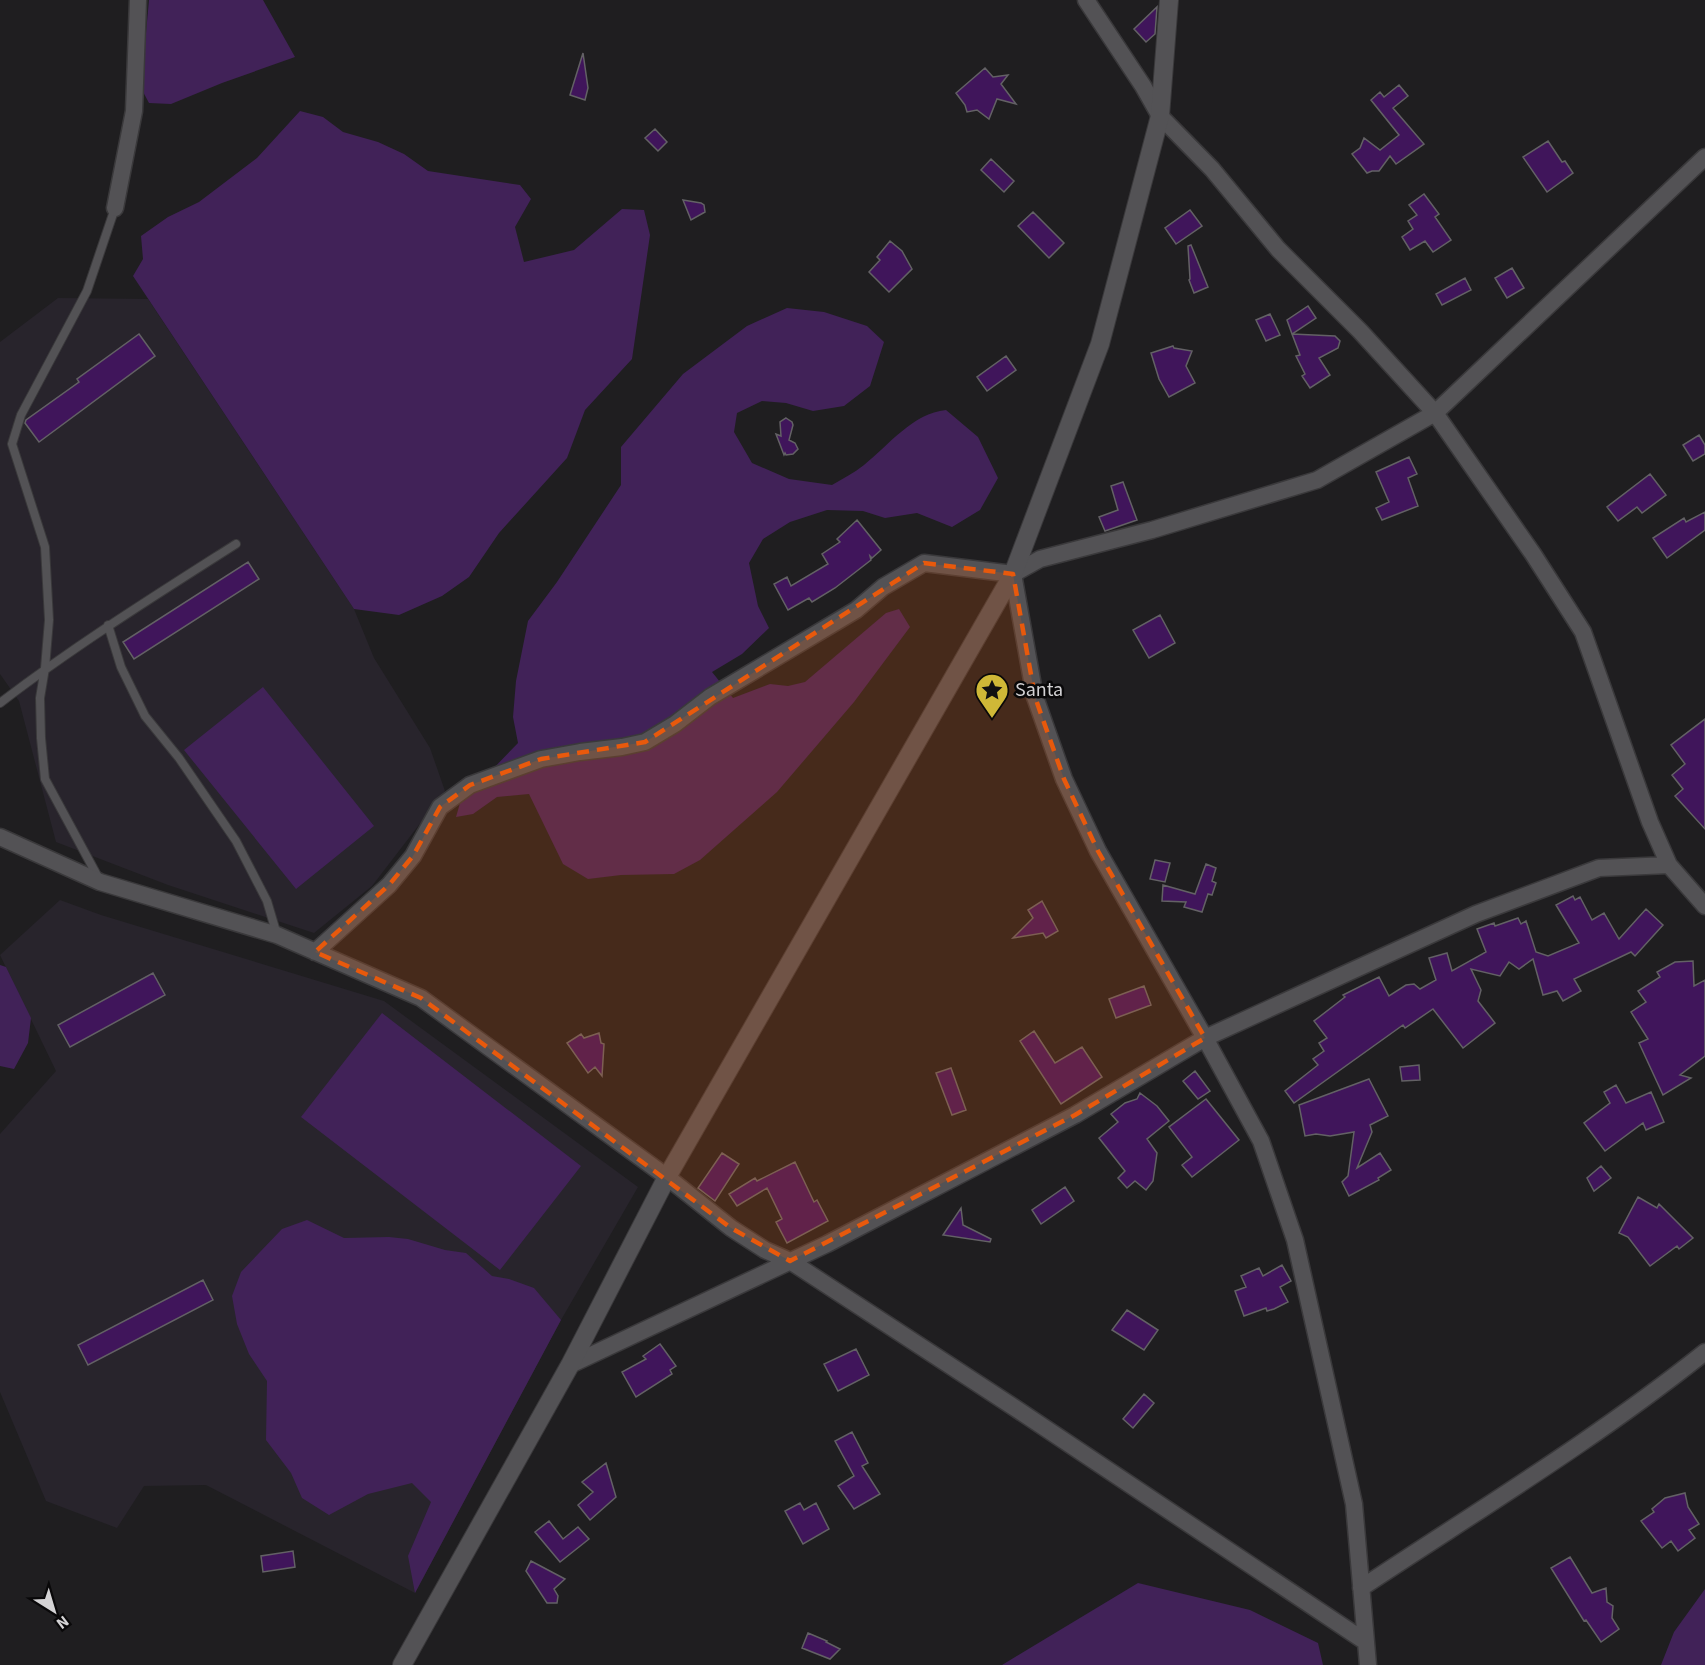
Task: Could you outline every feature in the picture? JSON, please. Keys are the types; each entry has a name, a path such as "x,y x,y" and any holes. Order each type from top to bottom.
{"main road":[{"path":"402,1665 570,1365 667,1177 1013,574 1100,344 1160,116 1169,0"}],"street":[{"path":"115,208 134,111 138,0"},
{"path":"1086,0 1143,86 1160,116 1212,169 1278,249 1360,331 1435,413 1533,554 1583,632 1650,822 1669,865 1705,906"},
{"path":"315,952 389,885 413,856 440,807 470,785 541,759 622,747 645,741 675,724 710,697 856,610 883,587 924,563 1013,574 1040,559 1152,530 1317,480 1435,413 1705,157"},
{"path":"1013,574 1035,697 1064,779 1098,851 1261,1141 1296,1240 1353,1504 1368,1665"},
{"path":"0,837 100,882 277,935 421,998 667,1177 731,1228 765,1250 790,1262 1012,1406 1366,1641"},
{"path":"570,1365 790,1262 1075,1115 1205,1038 1487,909 1599,868 1669,865"},
{"path":"1361,1588 1540,1471 1663,1385 1705,1352"}],"lane":[{"path":"100,882 45,779 40,698 49,620 45,547 12,444 21,415 87,291 115,208"},
{"path":"0,703 45,668 108,625 236,544"},
{"path":"108,625 121,667 144,716 179,758 236,841 267,901 277,935"}],"highlighted area":[{"path":"924,563 1013,574 1035,697 1064,779 1098,851 1205,1038 1075,1115 790,1261 731,1228 421,998 315,952 389,885 413,856 440,807 470,785 541,759 645,742"}],"shaded area":[{"path":"149,0 263,0 295,57 171,104 149,103 141,88"},
{"path":"300,111 323,117 343,132 378,142 404,154 428,171 520,185 531,199 515,227 524,262 574,250 622,209 644,210 650,235 632,359 585,410 567,458 499,533 469,577 442,596 399,615 354,609 133,276 143,259 141,236 168,217 199,202 257,158"},
{"path":"58,298 148,299 354,609 374,658 430,748 445,791 372,886 314,933 168,885 56,842 19,701 0,674 0,342"},
{"path":"787,308 824,312 867,326 884,342 870,386 844,406 813,411 786,403 762,401 737,413 734,432 752,463 789,479 832,485 864,465 912,423 934,412 946,410 978,437 998,478 980,510 952,527 917,513 885,518 863,511 827,510 790,522 763,539 749,563 758,606 769,628 742,654 712,672 733,698 770,684 788,686 805,682 886,613 899,609 910,627 854,702 777,792 700,860 674,874 621,875 588,879 563,864 529,794 497,797 473,814 456,817 460,803 518,743 513,717 516,681 528,621 557,582 621,485 621,447 683,374 747,326"},
{"path":"263,687 374,826 296,889 184,750"},
{"path":"60,900 101,915 384,1001 638,1187 561,1320 415,1593 206,1485 144,1486 117,1528 46,1501 0,1392 0,1134 56,1071 0,955"},
{"path":"0,965 6,967 31,1018 28,1043 14,1069 0,1066"},
{"path":"382,1013 581,1166 500,1270 301,1117"},
{"path":"307,1220 344,1238 408,1239 445,1250 466,1253 492,1276 534,1288 561,1320 415,1593 408,1556 431,1502 412,1483 368,1494 329,1515 302,1498 291,1473 266,1440 267,1381 249,1354 237,1324 232,1296 241,1272 282,1229"},
{"path":"1138,1583 1250,1610 1318,1643 1323,1665 1002,1665"},
{"path":"1705,1589 1705,1665 1661,1665 1674,1632"}],"building":[{"path":"1157,7 1155,34 1146,42 1134,29"},
{"path":"583,53 588,88 585,100 570,95"},
{"path":"985,68 993,77 1008,75 1001,84 1016,104 997,99 989,119 977,110 967,112 956,93"},
{"path":"1399,85 1408,96 1393,108 1424,144 1396,164 1390,156 1379,171 1367,173 1352,154 1360,148 1364,138 1380,150 1399,135 1371,100 1380,92 1384,97"},
{"path":"655,129 667,142 658,151 645,138"},
{"path":"1548,141 1562,162 1565,161 1573,173 1547,192 1523,157"},
{"path":"991,159 1014,181 1004,192 981,170"},
{"path":"1424,194 1439,214 1435,217 1451,240 1433,252 1425,241 1410,250 1402,237 1413,229 1408,221 1417,215 1409,205"},
{"path":"683,200 701,203 704,205 705,212 691,220"},
{"path":"1190,210 1202,226 1176,244 1165,228"},
{"path":"1033,212 1064,243 1049,258 1018,226"},
{"path":"890,241 902,251 912,269 889,292 869,272 880,260 877,257"},
{"path":"1191,245 1208,287 1194,293 1189,280 1188,246"},
{"path":"1512,268 1524,288 1507,298 1495,278"},
{"path":"1465,278 1471,290 1442,305 1436,294"},
{"path":"1308,306 1316,318 1292,334 1287,320"},
{"path":"1270,314 1280,335 1266,341 1256,320"},
{"path":"139,334 155,356 39,442 25,423 26,420 79,382 77,379"},
{"path":"1292,334 1335,336 1340,341 1338,348 1319,358 1330,375 1310,388 1302,376 1305,374 1296,356 1300,355"},
{"path":"1173,346 1192,351 1186,366 1195,383 1169,397 1159,379 1151,353"},
{"path":"1006,356 1016,370 987,391 977,377"},
{"path":"786,418 793,425 789,440 795,443 798,449 793,454 786,455 785,453 784,455 776,434 781,436 780,422"},
{"path":"1699,435 1705,445 1705,454 1693,461 1683,445"},
{"path":"1409,457 1417,474 1408,478 1418,506 1382,520 1376,508 1389,502 1376,472"},
{"path":"1650,474 1666,495 1642,513 1637,507 1618,521 1607,507"},
{"path":"1123,482 1137,520 1105,531 1099,517 1118,510 1111,486"},
{"path":"1705,512 1705,530 1667,558 1653,538 1684,518 1686,522"},
{"path":"857,520 881,550 872,558 870,556 871,560 835,588 812,602 809,598 788,610 774,584 787,577 791,586 828,564 822,554 840,542 837,539"},
{"path":"248,562 259,579 134,659 123,642"},
{"path":"1160,615 1175,643 1149,658 1133,630"},
{"path":"1705,719 1705,829 1675,796 1683,789 1672,775 1685,764 1671,745"},
{"path":"1155,860 1170,863 1165,882 1150,879"},
{"path":"1206,864 1216,868 1212,881 1216,883 1212,895 1208,894 1202,912 1184,907 1186,902 1162,901 1163,885 1195,894"},
{"path":"1573,896 1575,900 1580,897 1592,920 1604,913 1619,939 1646,909 1663,925 1635,956 1631,952 1574,979 1581,991 1563,1001 1557,991 1543,995 1533,959 1519,969 1509,962 1500,976 1471,969 1481,990 1478,1001 1495,1023 1463,1048 1433,1009 1405,1028 1403,1025 1294,1103 1285,1091 1318,1065 1313,1059 1324,1051 1319,1043 1327,1038 1314,1021 1345,997 1343,995 1379,977 1389,996 1406,985 1414,984 1420,989 1436,980 1429,958 1447,953 1452,971 1486,952 1477,929 1494,923 1495,926 1518,918 1521,924 1526,921 1536,952 1548,956 1579,943 1556,905"},
{"path":"1042,901 1058,931 1046,938 1043,933 1013,938 1033,918 1028,910"},
{"path":"1693,961 1694,986 1705,980 1705,1056 1680,1075 1691,1078 1663,1095 1639,1043 1648,1039 1631,1012 1646,1002 1638,991 1660,977 1657,972 1675,962"},
{"path":"153,973 165,995 70,1047 58,1025"},
{"path":"1144,986 1151,1005 1116,1018 1109,999"},
{"path":"1034,1031 1055,1063 1082,1047 1102,1077 1061,1104 1020,1041"},
{"path":"599,1033 601,1043 604,1044 602,1076 595,1067 588,1073 567,1043 581,1034 584,1038"},
{"path":"1419,1065 1420,1080 1402,1081 1400,1067"},
{"path":"951,1068 966,1110 952,1115 936,1073"},
{"path":"1195,1071 1210,1091 1198,1099 1183,1081"},
{"path":"1369,1079 1388,1116 1370,1125 1372,1132 1357,1168 1380,1153 1391,1170 1378,1178 1379,1180 1349,1196 1342,1182 1348,1176 1354,1132 1330,1136 1316,1134 1305,1136 1299,1105"},
{"path":"1616,1085 1626,1103 1651,1092 1664,1122 1646,1130 1643,1123 1605,1151 1584,1123 1610,1103 1604,1092"},
{"path":"1140,1093 1157,1106 1169,1121 1147,1139 1157,1153 1153,1181 1146,1190 1135,1181 1127,1188 1118,1178 1125,1171 1099,1138 1118,1122 1111,1114 1125,1103 1137,1099"},
{"path":"1206,1099 1239,1140 1192,1177 1182,1165 1192,1157 1169,1127"},
{"path":"722,1153 739,1164 715,1201 698,1188"},
{"path":"795,1162 814,1202 817,1200 828,1221 787,1243 776,1222 782,1219 767,1188 737,1206 729,1194 755,1178 757,1181"},
{"path":"1601,1166 1611,1178 1594,1191 1587,1178"},
{"path":"1065,1187 1074,1201 1041,1224 1032,1210"},
{"path":"1638,1197 1657,1208 1659,1204 1693,1238 1679,1249 1677,1246 1650,1266 1628,1237 1619,1233"},
{"path":"961,1208 963,1225 991,1239 990,1242 943,1235"},
{"path":"1282,1265 1291,1281 1280,1287 1288,1302 1274,1309 1267,1311 1266,1308 1244,1316 1235,1291 1246,1287 1241,1276 1259,1268 1263,1276"},
{"path":"203,1280 213,1300 88,1365 78,1345"},
{"path":"1127,1310 1158,1330 1144,1350 1112,1330"},
{"path":"660,1344 676,1366 670,1370 672,1374 636,1397 622,1372 646,1359 643,1356"},
{"path":"856,1349 869,1375 838,1391 824,1364"},
{"path":"1144,1394 1154,1403 1133,1428 1123,1419"},
{"path":"852,1432 868,1463 862,1466 880,1494 854,1509 838,1486 854,1476 835,1441"},
{"path":"606,1463 616,1497 590,1520 578,1505 593,1492 582,1482"},
{"path":"1685,1493 1688,1507 1699,1524 1689,1530 1695,1538 1678,1551 1671,1541 1662,1548 1641,1521 1654,1512 1652,1509 1665,1498"},
{"path":"800,1503 804,1510 816,1503 829,1529 803,1544 785,1511"},
{"path":"549,1521 563,1539 578,1527 589,1539 560,1562 535,1532"},
{"path":"293,1551 295,1567 263,1572 261,1556"},
{"path":"1570,1557 1592,1593 1606,1588 1607,1602 1613,1606 1612,1618 1619,1629 1601,1642 1586,1620 1584,1621 1551,1568"},
{"path":"531,1561 565,1579 554,1589 558,1596 557,1603 547,1603 526,1571"},
{"path":"808,1633 840,1649 830,1659 802,1648"}],"place":[{"name":"Santa","path":"992,719"}]}
